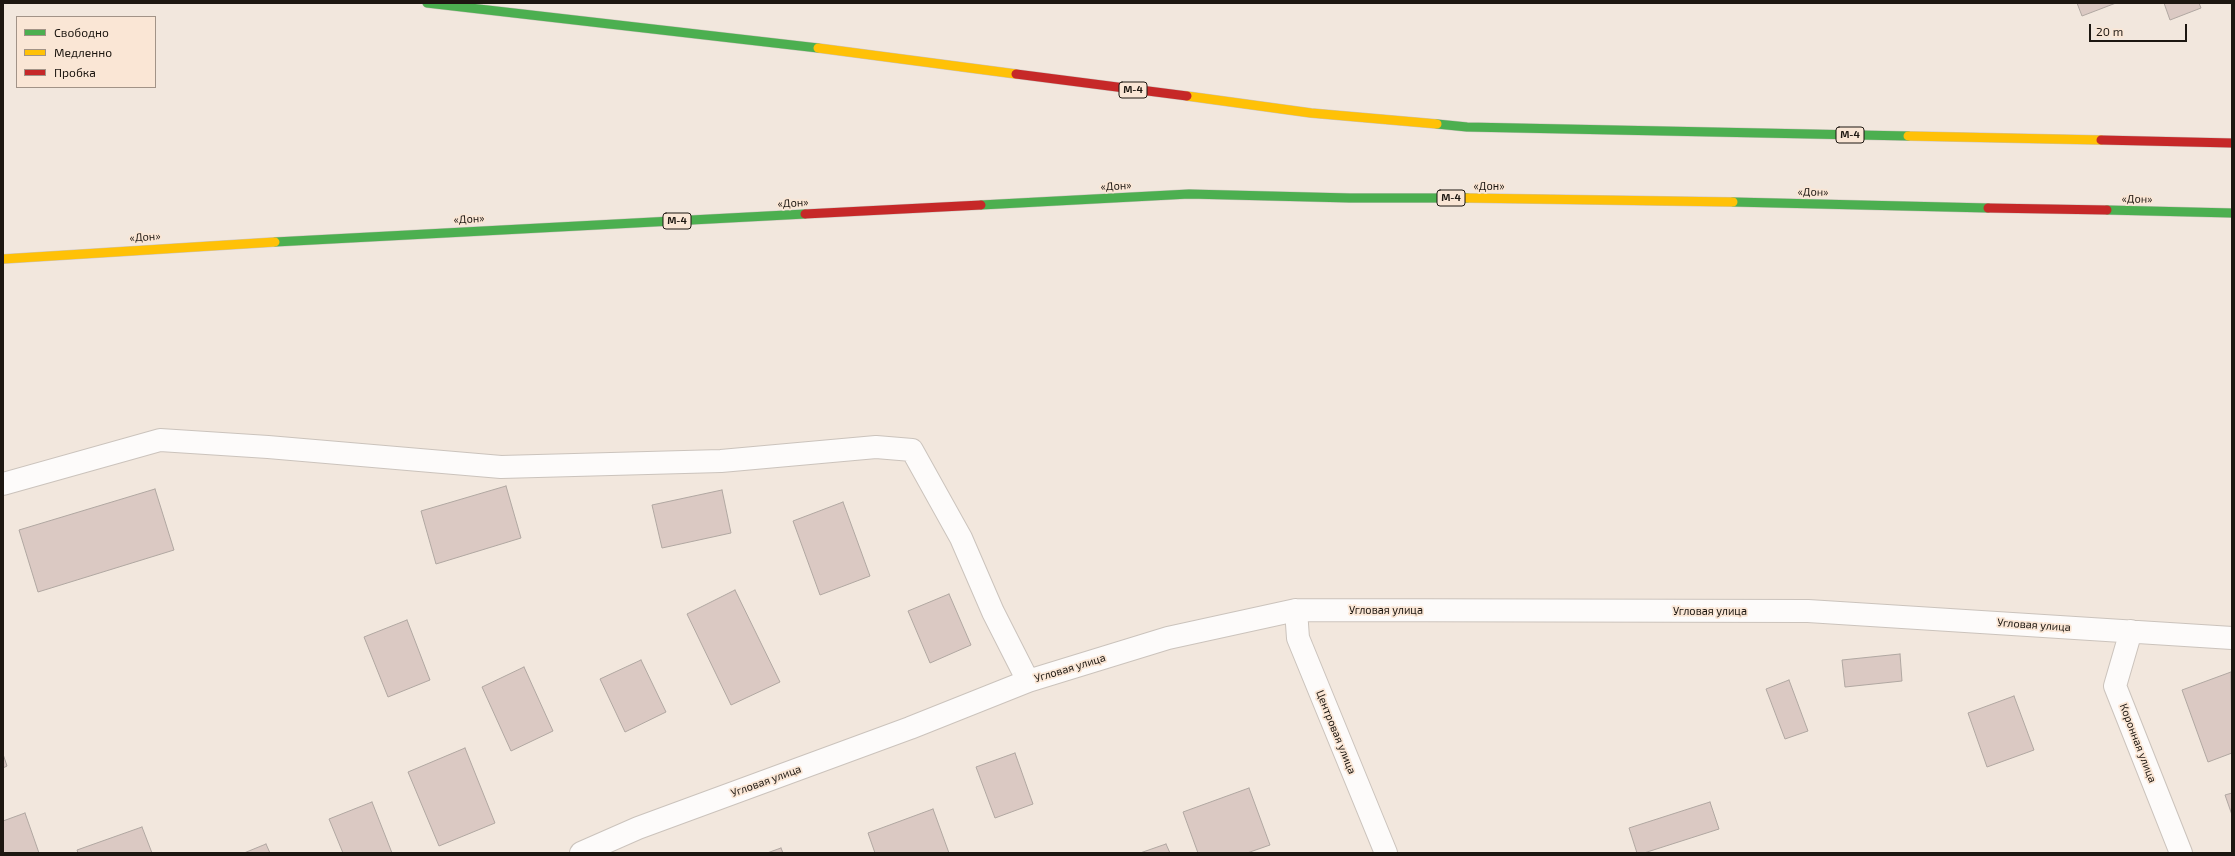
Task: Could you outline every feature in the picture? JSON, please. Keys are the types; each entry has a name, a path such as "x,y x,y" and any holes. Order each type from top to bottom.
{"highway":[{"name":"М-4","path":"427,3 799,45 1311,113 1468,127 2232,143"},
{"name":"«Дон»","path":"3,259 190,246 1189,194 1350,198 1551,198 2232,213"}],"street":[{"path":"3,484 160,440 268,447 501,468 721,461 876,447 912,450 961,538 993,612 1028,681"},
{"name":"Угловая улица","path":"581,853 638,828 910,728 1028,681 1168,638 1296,610 1808,611 2232,638"},
{"name":"Центровая улица","path":"1296,610 1298,638 1386,853"},
{"name":"Коронная улица","path":"2131,631 2116,686 2181,853"}],"building":[{"path":"2077,3 2116,3 2082,16"},
{"path":"2164,3 2199,3 2201,8 2170,20"},
{"path":"506,486 521,538 436,564 421,511"},
{"path":"155,489 174,550 38,592 19,530"},
{"path":"722,490 731,533 662,548 652,505"},
{"path":"843,502 870,576 820,595 793,521"},
{"path":"735,590 780,682 731,705 687,614"},
{"path":"949,594 971,645 930,663 908,611"},
{"path":"407,620 430,680 388,697 364,637"},
{"path":"1900,654 1902,681 1845,687 1842,660"},
{"path":"641,660 666,712 625,732 600,679"},
{"path":"524,667 553,731 511,751 482,687"},
{"path":"2231,672 2232,753 2208,762 2182,690"},
{"path":"1789,680 1808,731 1785,739 1766,689"},
{"path":"2014,696 2034,750 1987,767 1968,713"},
{"path":"465,748 495,823 439,846 408,772"},
{"path":"1015,753 1033,804 995,818 976,767"},
{"path":"3,754 7,766 3,768"},
{"path":"1249,788 1270,845 1247,853 1198,853 1183,812"},
{"path":"2232,793 2232,815 2225,795"},
{"path":"372,802 392,853 343,853 329,819"},
{"path":"1710,802 1719,829 1644,853 1637,853 1629,828"},
{"path":"933,809 949,853 875,853 868,833"},
{"path":"25,813 39,853 3,853 3,821"},
{"path":"142,827 152,853 78,853 77,850"},
{"path":"266,844 270,853 244,853"},
{"path":"1166,844 1170,853 1140,853"},
{"path":"781,848 783,853 767,853"}],"traffic: fast":[{"path":"427,3 818,48"},
{"path":"1437,124 1467,127 1908,136"},
{"path":"981,205 1189,194 1350,198 1467,198"},
{"path":"1733,202 1988,208"},
{"path":"2107,210 2232,213"},
{"path":"275,242 805,214"}],"traffic: slow":[{"path":"818,48 1016,74"},
{"path":"1187,96 1311,113 1437,124"},
{"path":"1908,136 2101,140"},
{"path":"1467,198 1733,202"},
{"path":"3,259 275,242"}],"traffic: jam":[{"path":"1016,74 1187,96"},
{"path":"2101,140 2232,143"},
{"path":"805,214 981,205"},
{"path":"1988,208 2107,210"}]}
